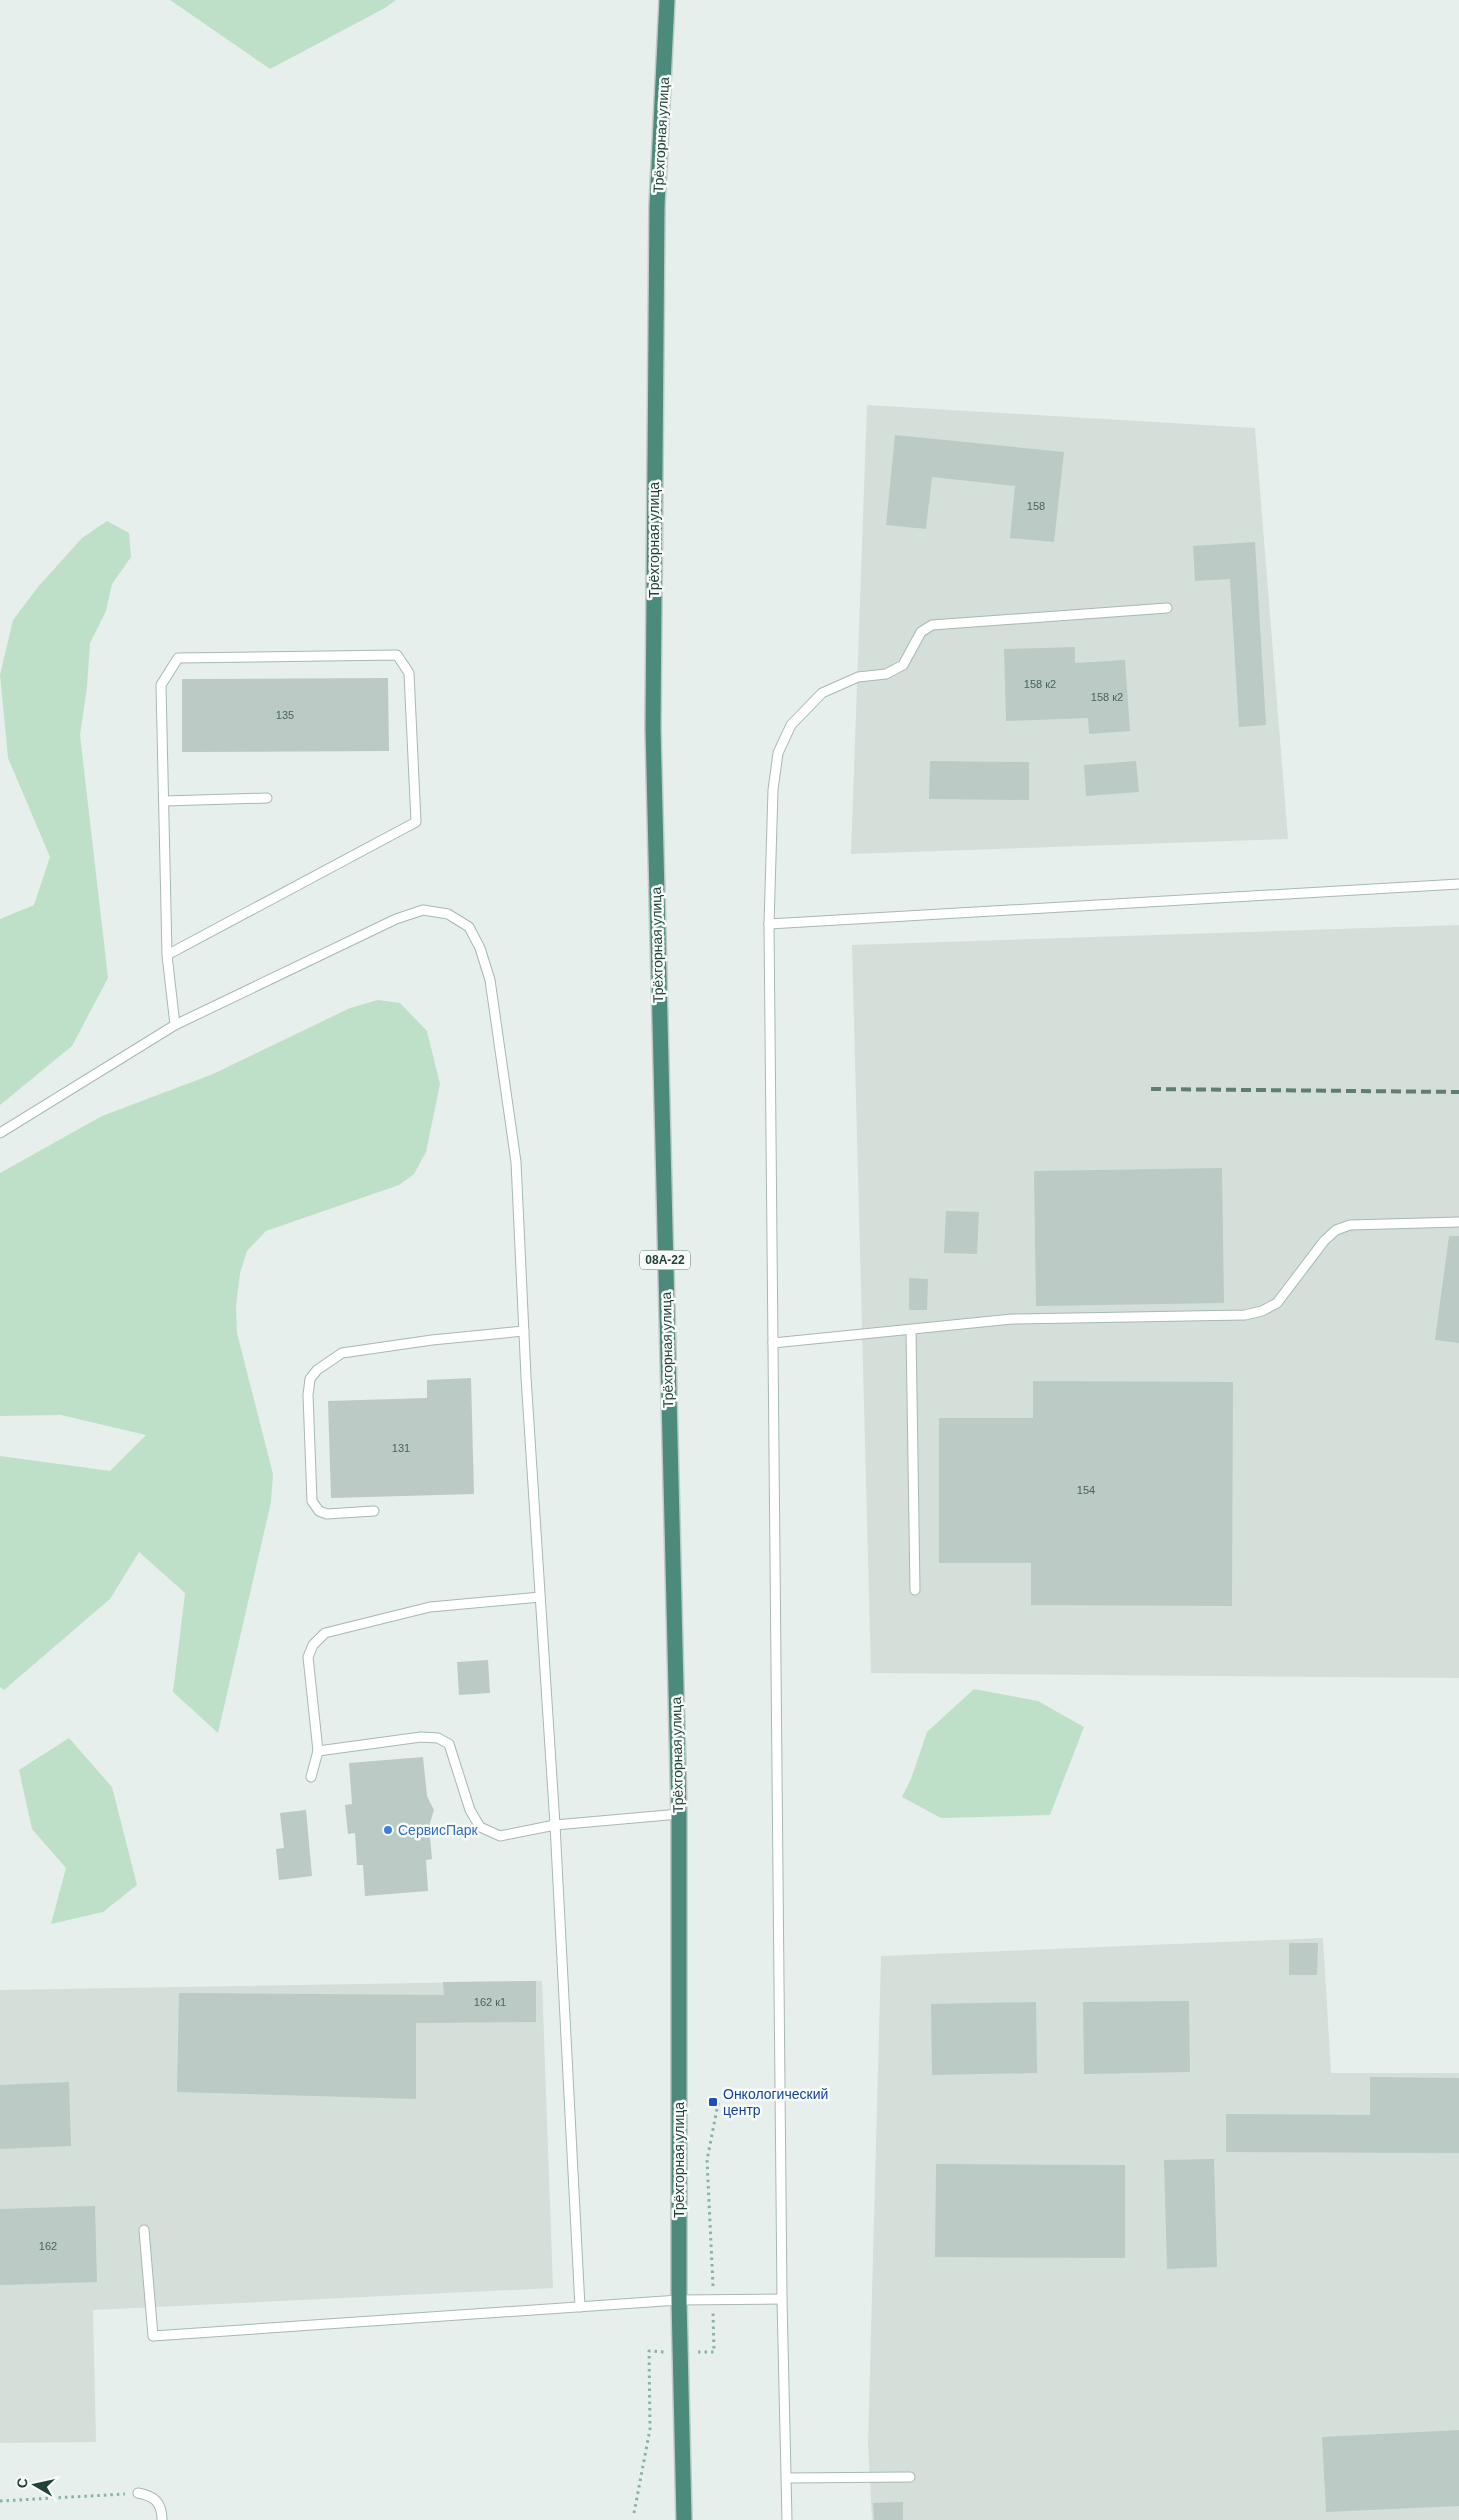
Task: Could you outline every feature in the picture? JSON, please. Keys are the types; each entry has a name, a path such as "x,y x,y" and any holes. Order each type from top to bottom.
{"highway":[{"name":"Трёхгорная улица","path":"667,0 657,206 653,728 679,1814 679,2300 684,2520"}],"lane":[{"path":"787,2520 782,2299 769,924 773,790 778,753 791,725 822,693 858,677 886,674 903,665 922,632 932,625 1167,608"},
{"path":"167,955 416,822 410,673 397,655 178,658 161,685 167,955 175,1025"},
{"path":"164,801 267,798"},
{"path":"769,924 1459,884"},
{"path":"0,1133 175,1025 405,916 423,910 448,914 469,927 480,948 490,980 516,1162 580,2307"},
{"path":"773,1343 1012,1319 1244,1315 1262,1311 1277,1303 1324,1241 1336,1230 1350,1225 1459,1222"},
{"path":"910,1330 915,1590"},
{"path":"374,1511 327,1514 319,1511 312,1501 308,1395 310,1379 317,1370 342,1353 432,1340 524,1331"},
{"path":"311,1777 318,1751 308,1656 313,1645 325,1633 430,1607 540,1597"},
{"path":"318,1751 421,1737 438,1738 449,1744 470,1810 480,1827 500,1836 554,1825 679,1814"},
{"path":"144,2230 153,2336 679,2300 782,2299"},
{"path":"787,2478 910,2477"},
{"path":"138,2493 154,2498 160,2505 162,2520"}],"path":[{"path":"0,2501 138,2493"}],"shaded area":[{"path":"867,405 1255,428 1288,839 851,854"},
{"path":"1459,925 1459,1678 871,1673 852,945"},
{"path":"1323,1938 1331,2073 1459,2073 1459,2520 872,2520 868,2445 881,1956"},
{"path":"542,1981 553,2288 93,2310 96,2442 0,2443 0,1990"}],"green space":[{"path":"170,0 396,0 385,8 270,69"},
{"path":"107,521 129,533 131,557 112,584 106,611 90,643 87,687 80,735 108,978 72,1046 0,1105 0,919 34,905 50,857 8,758 0,675 13,620 38,587 82,538"},
{"path":"378,1000 400,1003 427,1031 440,1084 426,1152 414,1174 399,1185 266,1231 247,1251 240,1273 236,1306 237,1333 273,1474 271,1502 218,1733 173,1692 185,1593 139,1552 110,1599 4,1690 0,1687 0,1456 110,1471 146,1435 61,1415 0,1416 0,1173 102,1116 213,1074 350,1008"},
{"path":"974,1689 1038,1701 1084,1727 1050,1815 941,1818 902,1797 911,1779 927,1732"},
{"path":"69,1738 112,1787 137,1885 103,1912 51,1924 66,1868 32,1829 19,1770"}],"building":[{"path":"895,435 1064,452 1054,542 1010,538 1015,486 932,477 926,529 886,525"},
{"path":"1255,542 1266,725 1239,727 1230,579 1195,581 1193,546"},
{"path":"1075,647 1075,663 1125,660 1130,731 1089,734 1088,718 1006,721 1004,649"},
{"path":"388,678 389,751 182,752 182,679"},
{"path":"930,761 1029,762 1029,800 929,799"},
{"path":"1136,761 1139,792 1086,796 1084,765"},
{"path":"1222,1168 1224,1303 1036,1306 1034,1171"},
{"path":"946,1211 979,1212 977,1254 944,1253"},
{"path":"1449,1236 1459,1236 1459,1343 1435,1340"},
{"path":"909,1278 928,1279 927,1310 909,1310"},
{"path":"471,1378 474,1494 331,1498 328,1401 427,1398 427,1380"},
{"path":"1033,1381 1233,1382 1232,1606 1031,1605 1031,1563 939,1563 939,1418 1033,1418"},
{"path":"488,1660 490,1693 459,1695 457,1662"},
{"name":"СервисПарк","path":"423,1757 427,1796 434,1810 429,1826 432,1859 426,1860 428,1891 365,1896 363,1865 357,1865 355,1833 348,1834 345,1805 352,1804 349,1763"},
{"path":"306,1810 312,1876 279,1880 276,1849 284,1848 280,1813"},
{"path":"1289,1943 1318,1943 1317,1975 1289,1975"},
{"path":"536,1981 536,2022 416,2023 416,2099 177,2092 179,1993 444,1995 443,1982"},
{"path":"1189,2001 1190,2072 1084,2074 1083,2002"},
{"path":"1036,2002 1037,2073 932,2075 931,2004"},
{"path":"1370,2077 1459,2078 1459,2153 1226,2152 1226,2114 1370,2115"},
{"path":"69,2082 71,2146 0,2149 0,2085"},
{"path":"1214,2159 1217,2267 1167,2269 1164,2160"},
{"path":"936,2164 1125,2165 1125,2258 935,2257"},
{"path":"95,2206 97,2282 0,2285 0,2209"},
{"path":"1459,2430 1459,2506 1326,2512 1322,2437"},
{"path":"903,2502 903,2520 874,2520 873,2503"}],"railway":[{"path":"1151,1089 1459,1092"}],"place":[{"name":"СервисПарк","path":"388,1830"},
{"name":"Онкологический центр","path":"713,2102"}]}
